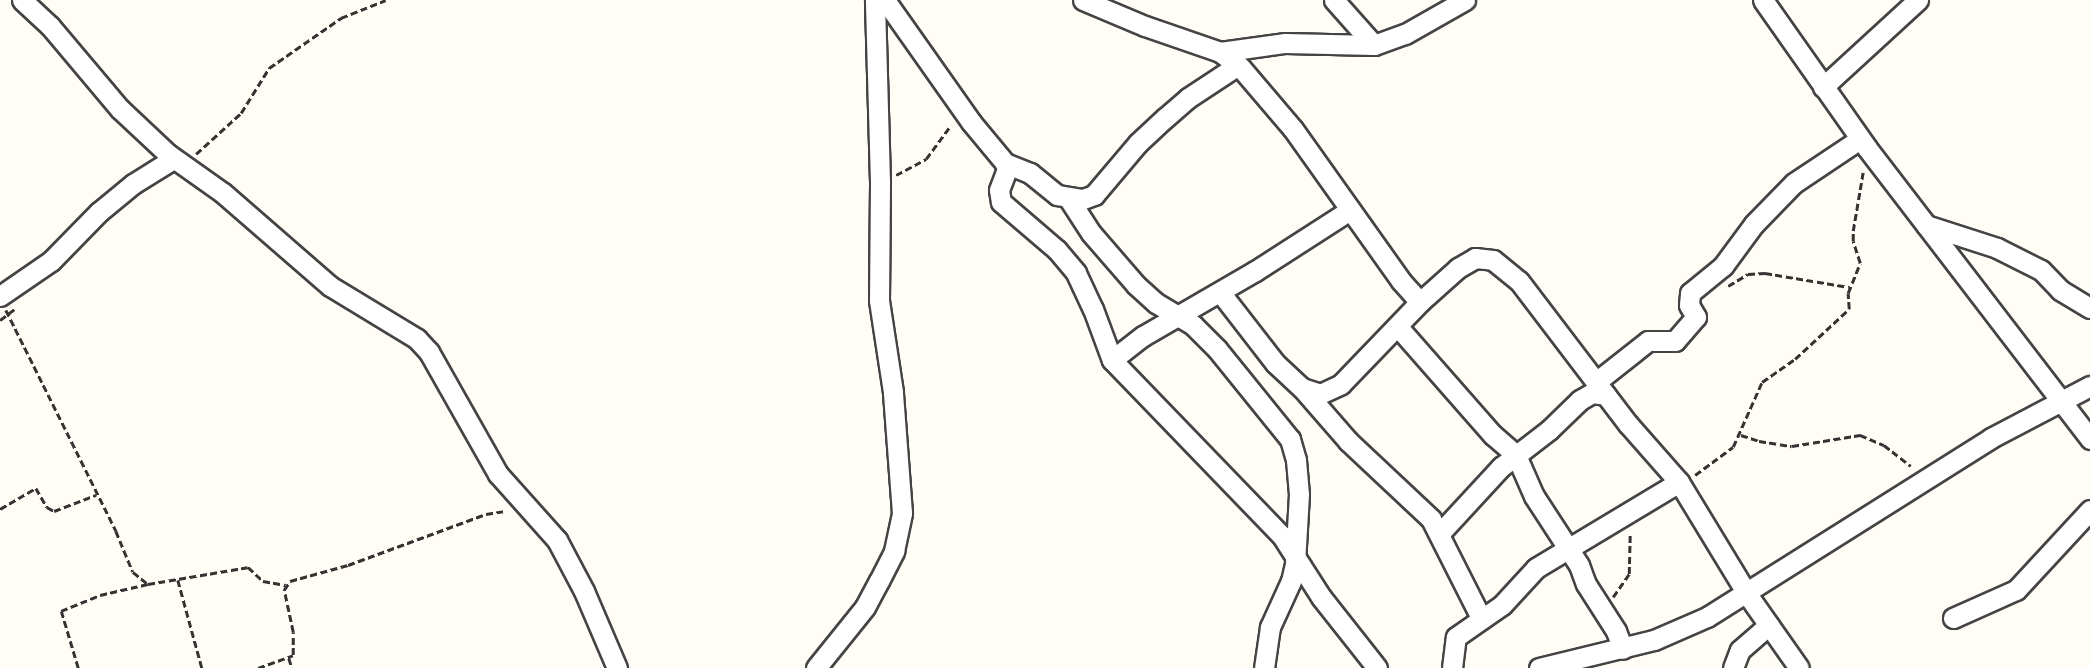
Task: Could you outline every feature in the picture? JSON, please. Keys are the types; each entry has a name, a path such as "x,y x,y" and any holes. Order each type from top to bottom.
{"street":[{"path":"22,0 50,26 120,109 178,162 223,193 331,286 417,339 441,370 485,454 557,540 584,591 617,668"},
{"path":"816,668 864,607 879,581 894,551 902,513 895,404 879,300 880,182 875,0"},
{"path":"885,0 1005,163 1007,169 999,190 1001,202 1057,250 1076,273 1112,360 1282,536 1361,651 1377,668"},
{"path":"1083,0 1145,26 1220,52 1238,65 1293,129 1420,302"},
{"path":"1334,0 1374,46"},
{"path":"1220,52 1285,43 1374,46 1405,34 1465,0"},
{"path":"1763,0 1863,144 2090,439"},
{"path":"1823,87 1918,0"},
{"path":"1069,200 1094,195 1138,143 1165,118 1188,98 1238,65"},
{"path":"1440,533 1466,508 1489,479 1585,396 1601,389 1648,341 1675,341 1696,317 1689,305 1690,293 1723,266 1754,224 1794,183 1863,144"},
{"path":"2,301 51,261 99,212 133,184 178,162"},
{"path":"1005,163 1030,173 1049,191 1069,200 1091,233 1136,285 1217,349 1290,439 1296,460 1299,494 1295,558 1291,581 1270,627 1264,668"},
{"path":"1112,360 1143,336 1220,292 1350,210"},
{"path":"1926,225 1997,248 2030,264 2041,270 2060,290 2090,308"},
{"path":"1302,388 1310,393 1330,392 1398,327 1420,302 1467,262 1475,258 1493,260 1518,281 1601,389 1679,482 1747,594 1799,668"},
{"path":"1220,292 1275,363 1302,388 1348,441 1419,505 1440,533 1482,618"},
{"path":"1398,327 1493,435 1516,455 1534,496 1616,631 1623,649"},
{"path":"1539,668 1623,649 1696,621 1747,594 1991,438 2090,386"},
{"path":"1452,668 1457,637 1511,597 1536,568 1679,482"},
{"path":"1953,618 2016,590 2090,510"},
{"path":"1733,668 1740,650 1769,625"}],"path":[{"path":"178,162 241,113 269,68 341,18 386,0"},
{"path":"880,182 926,159 963,109"},
{"path":"1679,482 1723,456 1741,435 1762,382 1795,359 1849,309 1849,287 1860,263 1853,242 1853,230 1863,144"},
{"path":"1723,289 1748,274 1765,273 1849,287"},
{"path":"2,301 133,572 148,584"},
{"path":"1741,435 1792,446 1860,435 1884,445 1929,478"},
{"path":"0,509 36,488 47,507 54,511 96,495"},
{"path":"1599,607 1612,599 1629,574 1627,548 1635,507"},
{"path":"78,668 61,611 100,595 248,567 263,581 286,585 486,514 530,510"},
{"path":"177,579 201,668"},
{"path":"258,668 293,655 286,585"},
{"path":"289,657 292,668"}]}
